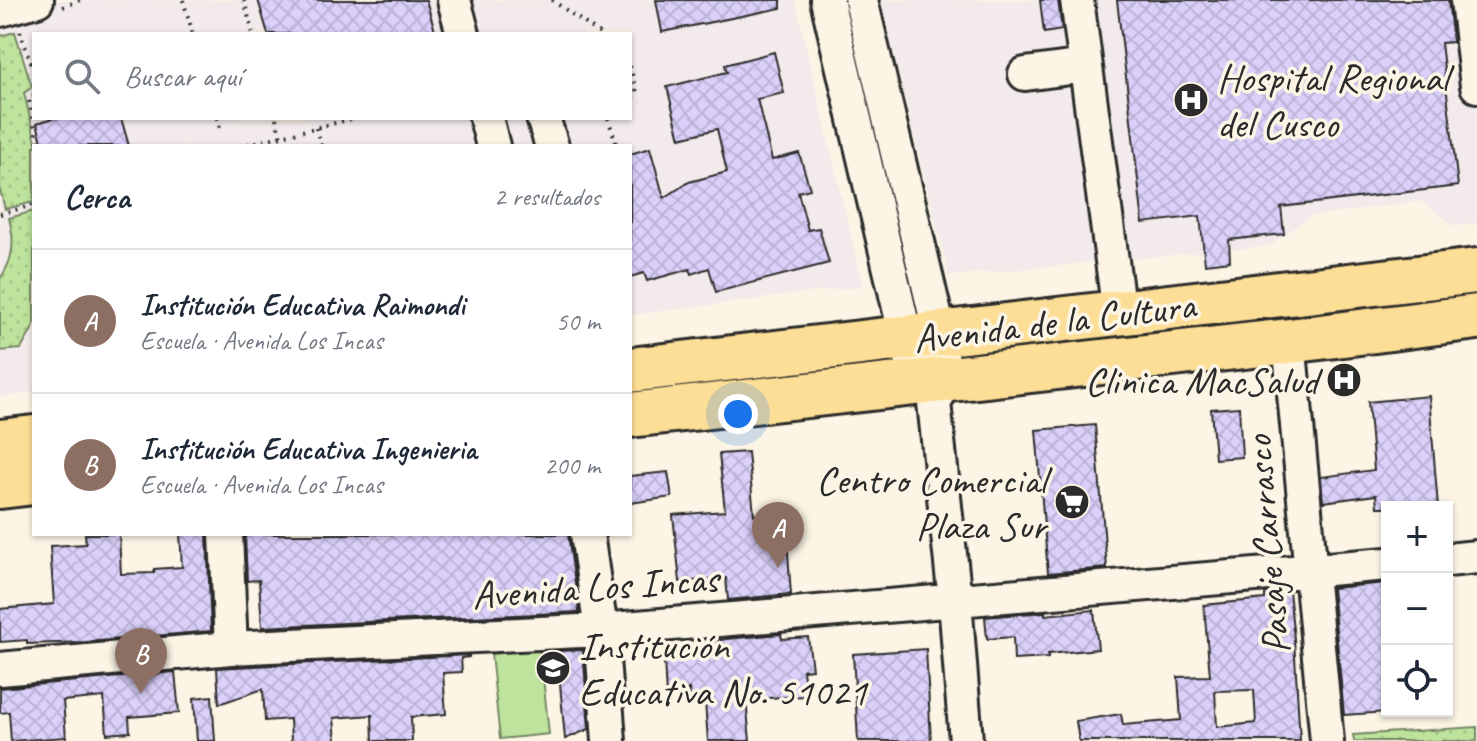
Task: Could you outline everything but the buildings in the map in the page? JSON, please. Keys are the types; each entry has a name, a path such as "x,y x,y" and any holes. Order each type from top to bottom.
{"highway":[{"name":"Avenida de la Cultura","path":"632,370 1477,271"},
{"name":"Avenida de la Cultura","path":"632,415 932,389 1477,317"},
{"path":"0,442 32,438"},
{"path":"0,486 32,482"}],"street":[{"path":"454,0 462,32"},
{"path":"827,0 924,337"},
{"path":"861,0 932,389 955,601 966,741"},
{"path":"1077,0 1119,313"},
{"path":"1467,0 1477,86"},
{"path":"1025,74 1085,66"},
{"path":"486,120 492,144"},
{"path":"544,120 551,144"},
{"name":"Pasaje Carrasco","path":"1289,341 1327,741"},
{"path":"226,536 231,648"},
{"path":"587,536 601,630 609,741"},
{"path":"1453,559 1477,557"},
{"name":"Avenida Los Incas","path":"0,669 231,648 601,630 1381,564"}],"path":[{"path":"183,0 192,32"},
{"path":"244,0 252,32"},
{"path":"552,0 597,32"},
{"path":"18,12 32,64"},
{"path":"632,74 637,93 632,97"},
{"path":"33,120 39,144"},
{"path":"218,120 221,132"},
{"path":"277,120 283,144"},
{"path":"247,144 348,120"},
{"path":"609,120 616,144"},
{"path":"316,128 320,144"},
{"path":"0,214 32,206"}],"shaded area":[{"path":"0,0 795,0 863,286 632,315 632,144 32,144 32,392 0,397"},
{"name":"Hospital Regional del Cusco","path":"880,0 1477,0 1477,223 1454,226 1421,201 1309,217 1269,246 949,276"}],"green space":[{"path":"15,32 32,87 24,93 37,144 32,144 32,202 5,209 0,190 0,36"},
{"path":"32,212 32,330 21,349 0,351 0,279 12,250 9,218"},
{"path":"540,649 549,734 500,739 491,654"},
{"path":"1477,727 1477,741 1354,741 1353,735"}],"place":[{"name":"Hospital Regional del Cusco","path":"1191,100"},
{"name":"Clinica MacSalud","path":"1344,380"},
{"name":"Centro Comercial Plaza Sur","path":"1072,502"},
{"name":"Institución Educativa Raimondi","path":"778,568"},
{"name":"Institución Educativa No. 51021","path":"553,668"},
{"name":"Institución Educativa Ingenieria","path":"141,694"}]}
